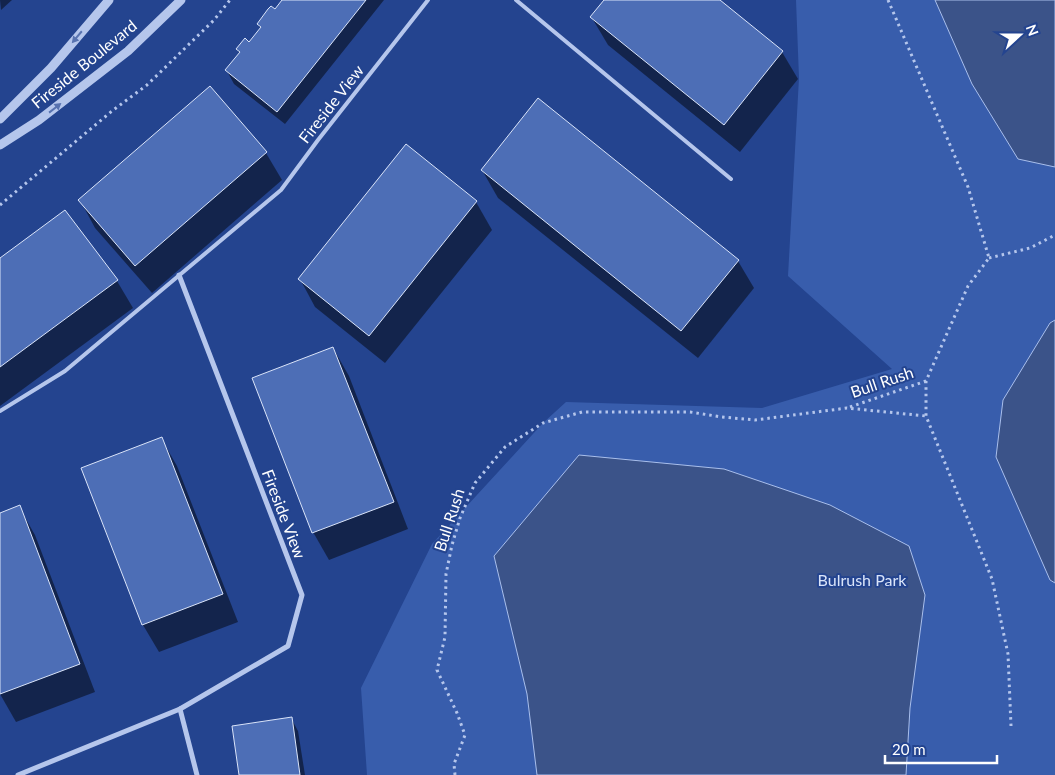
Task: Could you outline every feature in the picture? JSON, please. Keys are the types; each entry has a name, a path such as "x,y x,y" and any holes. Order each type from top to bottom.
{"street":[{"name":"Fireside Boulevard","path":"0,119 51,68 109,0"},
{"name":"Fireside Boulevard","path":"0,145 39,120 128,51 181,0"},
{"name":"Fireside View","path":"18,775 180,709 288,646 302,595 179,275"},
{"path":"180,709 197,775"}],"lane":[{"name":"Fireside View","path":"0,410 65,371 281,190 428,0"},
{"path":"516,0 731,179"}],"path":[{"path":"0,205 112,111 147,85 214,20 230,0"},
{"path":"888,0 968,187 989,258"},
{"path":"1011,726 1008,654 992,579 926,416 926,381 968,286 989,258 1030,248 1055,235"},
{"name":"Bull Rush","path":"455,775 454,764 465,735 437,670 445,638 446,574 460,518 475,483 505,448 543,423 582,412 690,412 722,418 755,420 847,408 926,381"},
{"name":"Bull Rush","path":"847,408 926,416"}],"green space":[{"name":"Bulrush Park","path":"796,0 1055,0 1055,775 367,775 361,688 432,544 543,423 566,402 762,408 892,369 788,276 799,78"}],"shaded area":[{"path":"935,0 1055,0 1055,167 1018,159 972,84"},
{"path":"1055,320 1055,583 1050,580 996,457 1003,400 1050,323"},
{"path":"579,455 724,469 830,505 909,546 925,595 910,708 906,775 537,775 527,694 494,556"}],"building":[{"path":"282,0 366,0 277,112 225,70 240,52 236,49 245,38 249,42 261,27 257,24 268,9 271,6 275,9"},
{"path":"604,0 720,0 783,51 724,125 590,17"},
{"path":"210,86 267,152 135,266 78,200"},
{"path":"538,98 739,260 681,331 481,170"},
{"path":"406,144 477,201 369,336 298,279"},
{"path":"65,210 118,280 0,367 0,258"},
{"path":"333,347 394,502 312,533 252,378"},
{"path":"162,437 223,594 142,625 81,468"},
{"path":"20,505 80,664 0,694 0,513"},
{"path":"292,717 300,775 239,775 232,726"}]}
